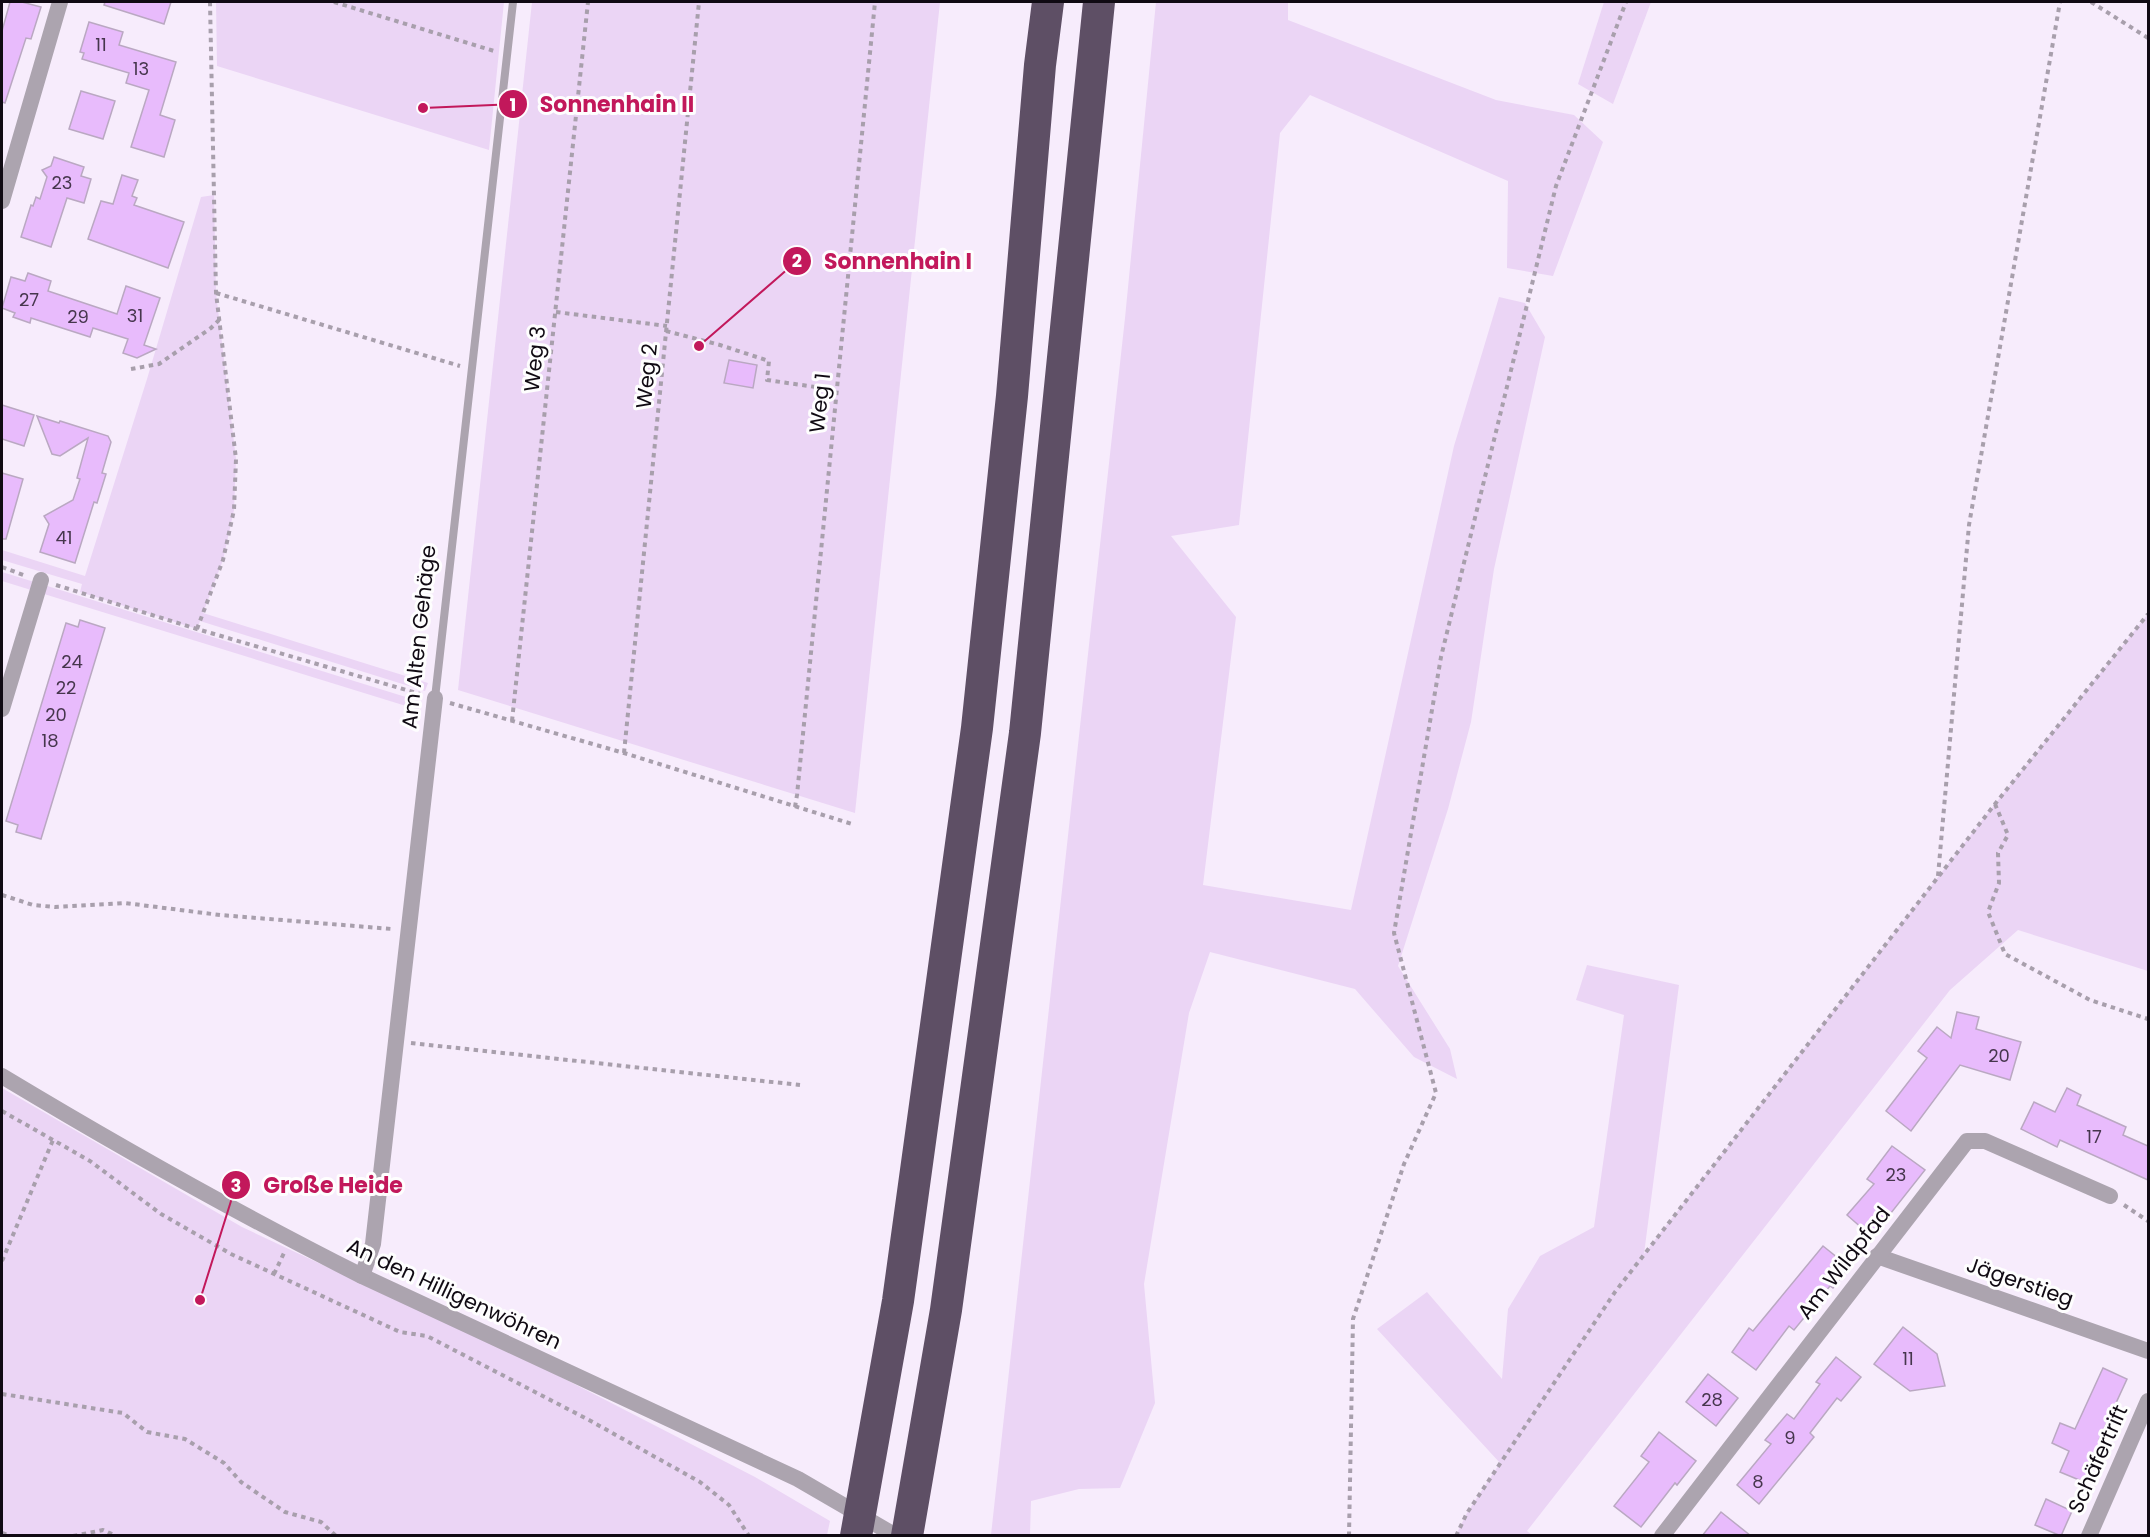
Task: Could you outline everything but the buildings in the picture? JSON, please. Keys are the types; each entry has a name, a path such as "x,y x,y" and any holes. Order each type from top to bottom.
{"highway":[{"path":"856,1536 898,1301 976,728 1012,396 1040,65 1048,2"},
{"path":"907,1536 946,1310 1025,733 1099,2"}],"street":[{"path":"2,201 60,2"},
{"path":"2,709 41,580"},
{"name":"Am Alten Gehäge","path":"362,1276 373,1244 435,698"},
{"name":"An den Hilligenwöhren","path":"2,1076 224,1206 362,1276 798,1479 896,1536"},
{"name":"Am Wildpfad","path":"1662,1536 1967,1141 1984,1141 2110,1196"},
{"name":"Jägerstieg","path":"1877,1256 2148,1351"},
{"name":"Schäfertrift","path":"2089,1536 2148,1401"}],"lane":[{"name":"Am Alten Gehäge","path":"435,698 513,2"}],"path":[{"path":"197,629 223,560 234,510 236,459 216,293 210,2"},
{"path":"334,2 507,55"},
{"name":"Weg 3","path":"512,721 588,2"},
{"name":"Weg 2","path":"624,753 699,2"},
{"name":"Weg 1","path":"795,807 875,2"},
{"path":"1349,1536 1353,1319 1404,1164 1436,1093 1394,933 1441,657 1556,186 1626,2"},
{"path":"1938,878 1969,525 2060,2"},
{"path":"2091,2 2148,39"},
{"path":"216,293 470,370"},
{"path":"556,312 667,326"},
{"path":"131,369 159,364 211,328 219,319"},
{"path":"666,331 769,361 767,380 836,390"},
{"path":"1456,1536 1467,1514 1615,1292 1995,804 2148,614"},
{"path":"1995,804 2008,835 1998,853 1999,883 1988,912 2005,954 2090,1000 2148,1018"},
{"path":"2,895 33,905 55,907 125,903 220,915 408,930"},
{"path":"395,1042 800,1085"},
{"path":"2,1111 90,1161 161,1214 231,1254 399,1332 427,1336 589,1420 690,1476 729,1505 749,1536"},
{"path":"2,1261 53,1140"},
{"path":"2110,1196 2148,1221"},
{"path":"2,1244 8,1247"},
{"path":"2,1394 123,1413 147,1432 185,1438 224,1463 241,1482 285,1512 321,1522 336,1536"},
{"path":"73,1536 104,1530 116,1536"},
{"path":"2,1533 11,1536"}],"shaded area":[{"path":"216,2 504,2 489,150 217,66"},
{"path":"532,2 940,2 855,813 458,690"},
{"path":"1156,2 1288,2 1288,20 1496,100 1574,115 1603,142 1553,276 1507,268 1508,181 1310,95 1280,133 1239,525 1171,536 1236,617 1203,885 1351,910 1454,446 1499,297 1525,303 1545,337 1494,569 1471,722 1448,809 1398,966 1450,1049 1457,1079 1414,1057 1355,989 1210,952 1189,1013 1144,1284 1155,1403 1120,1488 1079,1489 1031,1501 1030,1534 1027,1536 991,1535 1125,318"},
{"path":"1604,2 1651,2 1613,104 1578,84"},
{"path":"214,195 216,293 236,459 234,510 223,560 203,613 428,683 425,691 200,621 197,629 80,592 82,584 2,560 2,550 85,576 201,197"},
{"path":"2,572 422,702 419,710 2,581"},
{"path":"2148,614 2148,971 2018,930 1950,990 1527,1531 1532,1535 1456,1535 1467,1513 1500,1463 1377,1329 1427,1292 1502,1379 1508,1309 1540,1256 1594,1227 1624,1015 1576,1000 1587,965 1679,985 1644,1254 1995,804"},
{"path":"2,1088 242,1227 555,1374 755,1477 830,1521 827,1535 2,1535"}],"place":[{"name":"Sonnenhain II","path":"423,108"},
{"name":"Sonnenhain I","path":"699,346"},
{"name":"Große Heide","path":"200,1300"}]}
